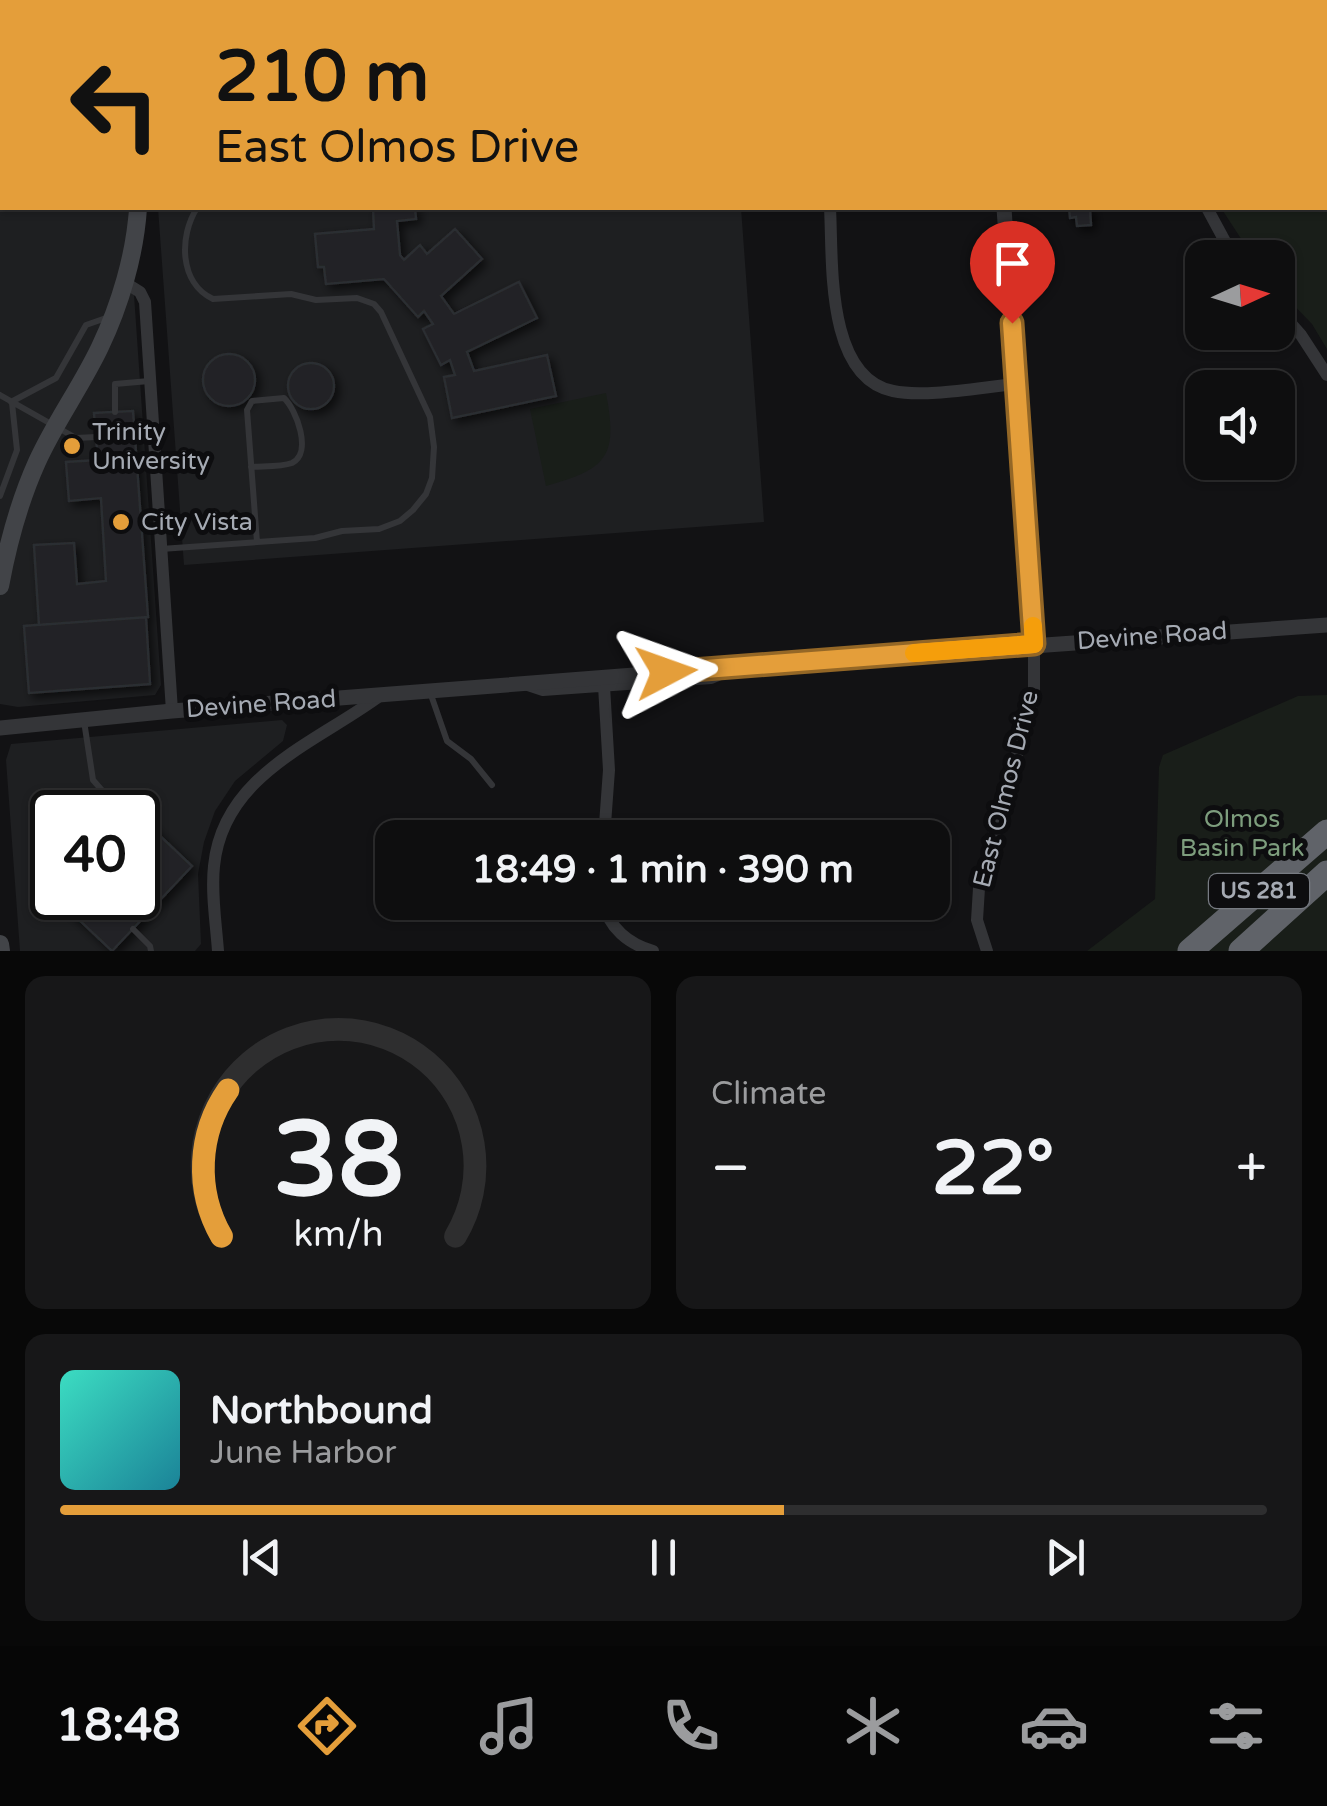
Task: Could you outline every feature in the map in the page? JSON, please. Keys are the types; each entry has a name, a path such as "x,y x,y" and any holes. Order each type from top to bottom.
{"highway":[{"name":"US 281","path":"1190,951 1327,832"},
{"name":"US 281","path":"1240,951 1327,873"}],"main road":[{"path":"1,575 22,499 114,315 138,210"}],"street":[{"path":"830,210 837,316 853,363 888,390 907,393 1016,384"},
{"name":"East Olmos Drive","path":"987,951 977,920 979,888 1034,692 1004,210"},
{"path":"1208,210 1224,240"},
{"path":"124,282 140,292 145,302 172,711"},
{"path":"1295,328 1327,375"},
{"name":"Devine Road","path":"0,728 737,667 1327,625"},
{"name":"Devine Road","path":"522,684 543,690 711,678 737,667"},
{"path":"604,686 610,770 606,820"},
{"path":"218,951 214,864 220,836 231,813 255,780 270,768 381,695"},
{"path":"610,920 633,945 653,951"}],"lane":[{"path":"161,549 379,528 400,521 426,494 432,478 434,447 430,417 381,312 366,300 316,300 292,294 213,299 205,295 186,266 188,226 197,210"},
{"path":"11,402 56,378 86,325 114,315"},
{"path":"116,412 116,384 150,380"},
{"path":"0,395 76,438 96,437"},
{"path":"251,467 291,463 298,458 300,424 284,398 252,402 247,410 251,467 257,542"},
{"path":"0,496 17,450 11,402"},
{"path":"430,691 450,745 472,759 492,785"},
{"path":"84,721 94,780 102,790"},
{"path":"134,929 150,951"}],"shaded area":[{"name":"Trinity University","path":"0,210 128,210 161,685 155,695 18,707 0,704"},
{"path":"158,210 741,210 764,522 184,565"},
{"path":"282,720 287,725 283,741 235,781 215,811 198,874 201,944 195,951 20,951 6,760 11,744"}],"green space":[{"path":"1222,210 1327,210 1327,349 1312,324 1295,306 1295,240 1242,240"},
{"path":"606,393 610,432 604,457 583,473 546,486 530,409"},
{"name":"Olmos Basin Park","path":"1327,695 1327,951 1087,951 1155,899 1159,767 1163,755 1298,696"}],"building":[{"path":"373,210 415,210 416,219 397,221 400,255 404,260 420,245 427,254 455,229 482,259 441,296 454,314 519,282 537,318 467,352 474,371 547,355 556,396 452,418 444,377 455,375 450,360 441,365 423,329 433,324 424,311 418,317 384,279 326,284 324,267 318,267 315,234 374,229"},
{"path":"1069,210 1090,210 1091,225 1077,226 1076,217 1070,218"},
{"path":"229,354 247,362 255,380 247,398 229,406 211,398 203,380 211,362"},
{"path":"311,363 327,370 334,386 327,402 311,409 295,402 288,386 295,370"},
{"name":"City Vista","path":"133,411 148,617 39,625 34,545 74,543 77,584 106,581 101,498 69,501 66,462 98,460 94,413"},
{"path":"146,617 150,684 29,693 24,626"},
{"path":"160,836 192,866 160,900"},
{"path":"79,920 141,920 112,951"}],"slow traffic":[{"path":"914,653 1034,644 1033,626"}],"place":[{"name":"Trinity University","path":"72,446"},
{"name":"City Vista","path":"121,522"}],"route":[{"path":"666,672 1034,644 1012,323"}]}
